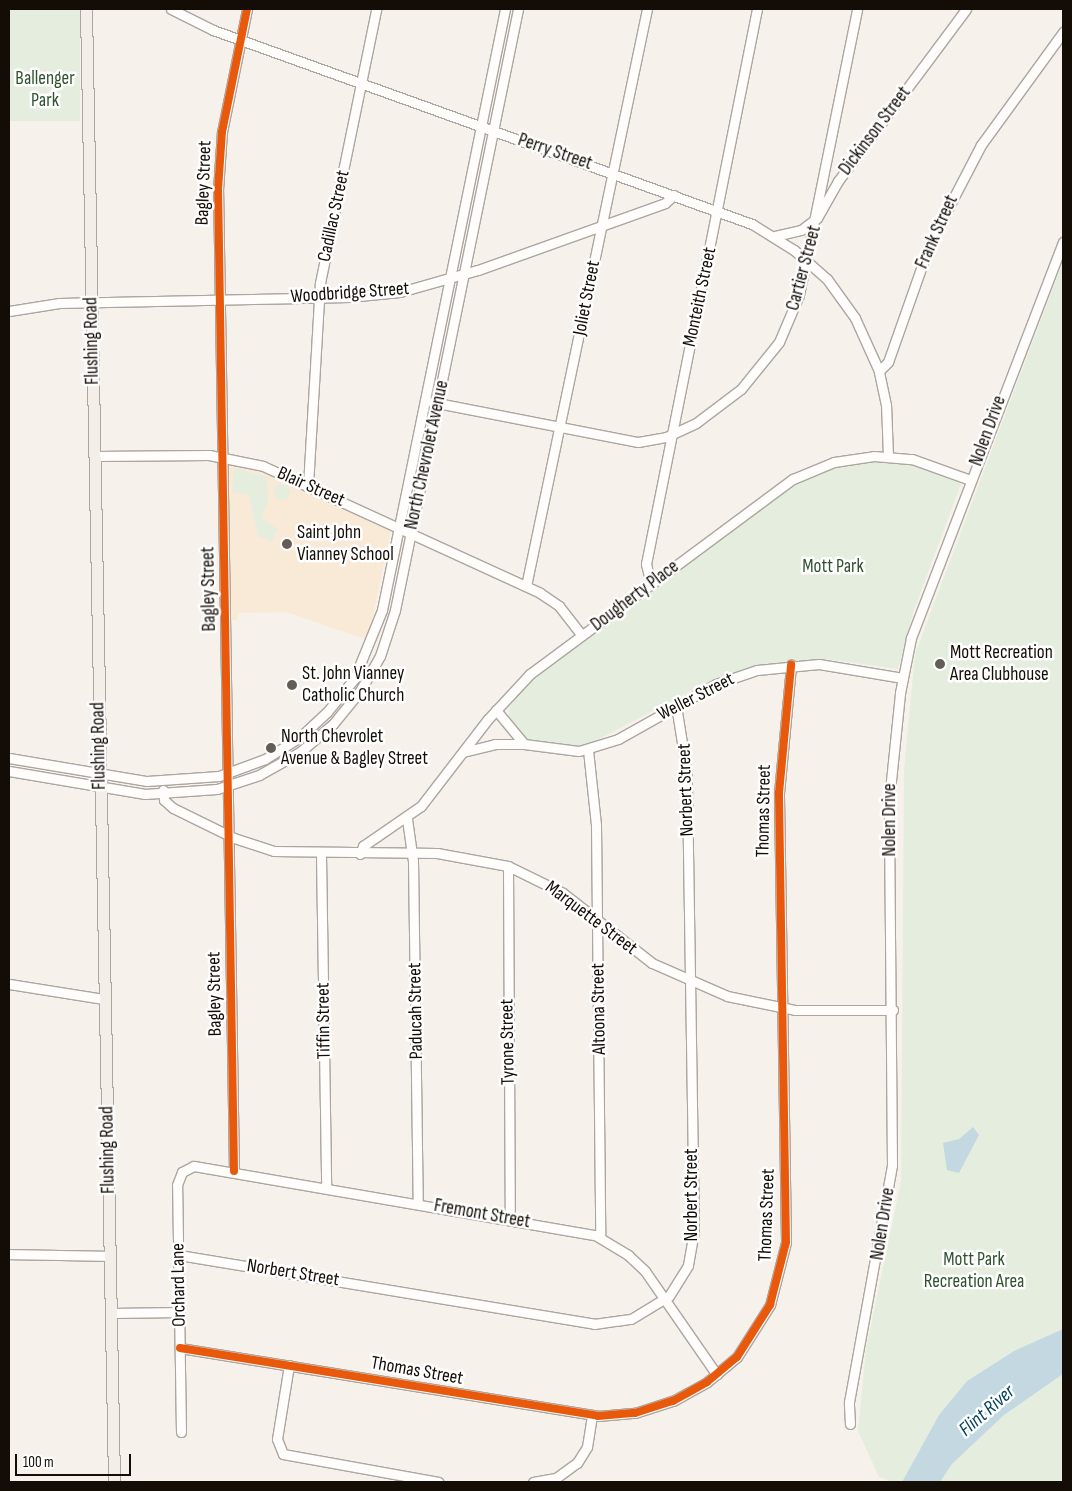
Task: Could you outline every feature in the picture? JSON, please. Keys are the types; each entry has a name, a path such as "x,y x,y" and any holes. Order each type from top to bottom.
{"main road":[{"name":"Flushing Road","path":"86,9 99,774 112,1313 114,1482"}],"street":[{"name":"Perry Street","path":"171,9 241,40 718,210 775,236 808,261 847,304 879,370"},
{"name":"Bagley Street","path":"234,1171 219,160 247,9"},
{"name":"Cadillac Street","path":"308,486 320,297 376,9"},
{"name":"North Chevrolet Avenue","path":"9,758 99,774 163,782 228,774 299,738 327,712 354,678 377,627 505,9"},
{"name":"North Chevrolet Avenue","path":"9,771 100,787 163,795 228,786 269,771 307,748 333,724 364,685 391,625 518,9"},
{"name":"Joliet Street","path":"526,586 561,428 647,9"},
{"name":"Monteith Street","path":"651,584 645,566 757,9"},
{"name":"Cartier Street","path":"425,400 630,442 672,435 715,411 762,366 790,319 808,261 857,9"},
{"name":"Dickinson Street","path":"775,236 800,230 817,218 838,181 966,9"},
{"name":"Frank Street","path":"879,370 888,362 928,249 961,180 992,128 1063,32"},
{"name":"Woodbridge Street","path":"9,311 92,301 320,297 392,293 450,279 665,203 674,194"},
{"name":"Nolen Drive","path":"850,1424 849,1402 890,1177 893,1010 890,789 903,678 911,638 970,480 1063,242"},
{"path":"879,370 886,404 888,456"},
{"name":"Blair Street","path":"94,456 222,457 263,466 526,586 554,602 582,635"},
{"name":"Dougherty Place","path":"360,854 363,846 407,819 496,710 530,674 799,476 840,460 888,456 912,459 970,480"},
{"name":"Weller Street","path":"463,752 495,744 524,744 558,752 588,750 618,739 676,705 728,679 791,664 839,666 903,678"},
{"name":"Thomas Street","path":"180,1348 592,1416 655,1408 716,1376 742,1352 762,1323 783,1263 779,793 791,664"},
{"path":"354,678 364,685"},
{"name":"Norbert Street","path":"178,1255 589,1324 631,1319 665,1300 686,1269 694,1237 686,766 676,705"},
{"path":"496,710 524,744"},
{"name":"Altoona Street","path":"588,750 596,817 600,1238"},
{"path":"163,782 163,795"},
{"name":"Marquette Street","path":"163,795 168,805 229,836 274,852 321,855 412,853 462,855 508,866 557,890 639,955 690,982 737,999 782,1008 893,1010"},
{"name":"Paducah Street","path":"407,819 412,853 418,1203"},
{"name":"Tiffin Street","path":"321,855 326,1188"},
{"name":"Tyrone Street","path":"508,866 510,1219"},
{"path":"9,984 104,999"},
{"name":"Fremont Street","path":"184,1170 196,1166 234,1171 510,1219 600,1238 637,1263 665,1300 716,1376"},
{"name":"Orchard Lane","path":"181,1432 177,1185 184,1170"},
{"path":"9,1254 110,1256"},
{"path":"112,1313 180,1312"},
{"path":"289,1365 276,1452 292,1458 438,1482"},
{"path":"532,1482 556,1478 577,1463 587,1446 592,1416"}],"shaded area":[{"path":"236,464 277,476 391,530 368,640 286,612 239,613 237,620 229,620 227,468"}],"green space":[{"name":"Ballenger Park","path":"9,9 80,9 80,121 9,121"},
{"name":"Mott Park Recreation Area","path":"1063,261 1063,1329 1014,1351 967,1381 939,1415 902,1482 893,1482 879,1477 858,1431 866,1349 901,1181 904,770 915,654"},
{"name":"Mott Park","path":"879,459 916,466 961,484 913,613 898,669 826,659 758,665 704,684 588,745 569,747 530,741 511,726 508,709 528,682 758,509 815,473"},
{"path":"234,468 267,477 268,502 261,518 278,529 272,542 258,536 249,495 232,492"},
{"path":"279,484 285,484 290,489 288,498 279,500 274,495 274,489"},
{"path":"1063,1374 1063,1482 940,1482 952,1464 1004,1415"}],"water":[{"path":"973,1127 979,1135 959,1173 947,1170 943,1143 959,1139"},
{"name":"Flint River","path":"1063,1329 1063,1374 1004,1415 952,1464 940,1482 902,1482 939,1415 967,1381 1014,1351"}],"cycle path":[{"path":"234,1171 218,190 222,132 247,9"},
{"path":"180,1348 598,1416 635,1413 673,1401 707,1382 737,1357 770,1305 786,1242 779,793 791,665"}],"place":[{"name":"Saint John Vianney School","path":"287,544"},
{"name":"Mott Recreation Area Clubhouse","path":"940,664"},
{"name":"St. John Vianney Catholic Church","path":"292,685"},
{"name":"North Chevrolet Avenue & Bagley Street","path":"271,748"}]}
